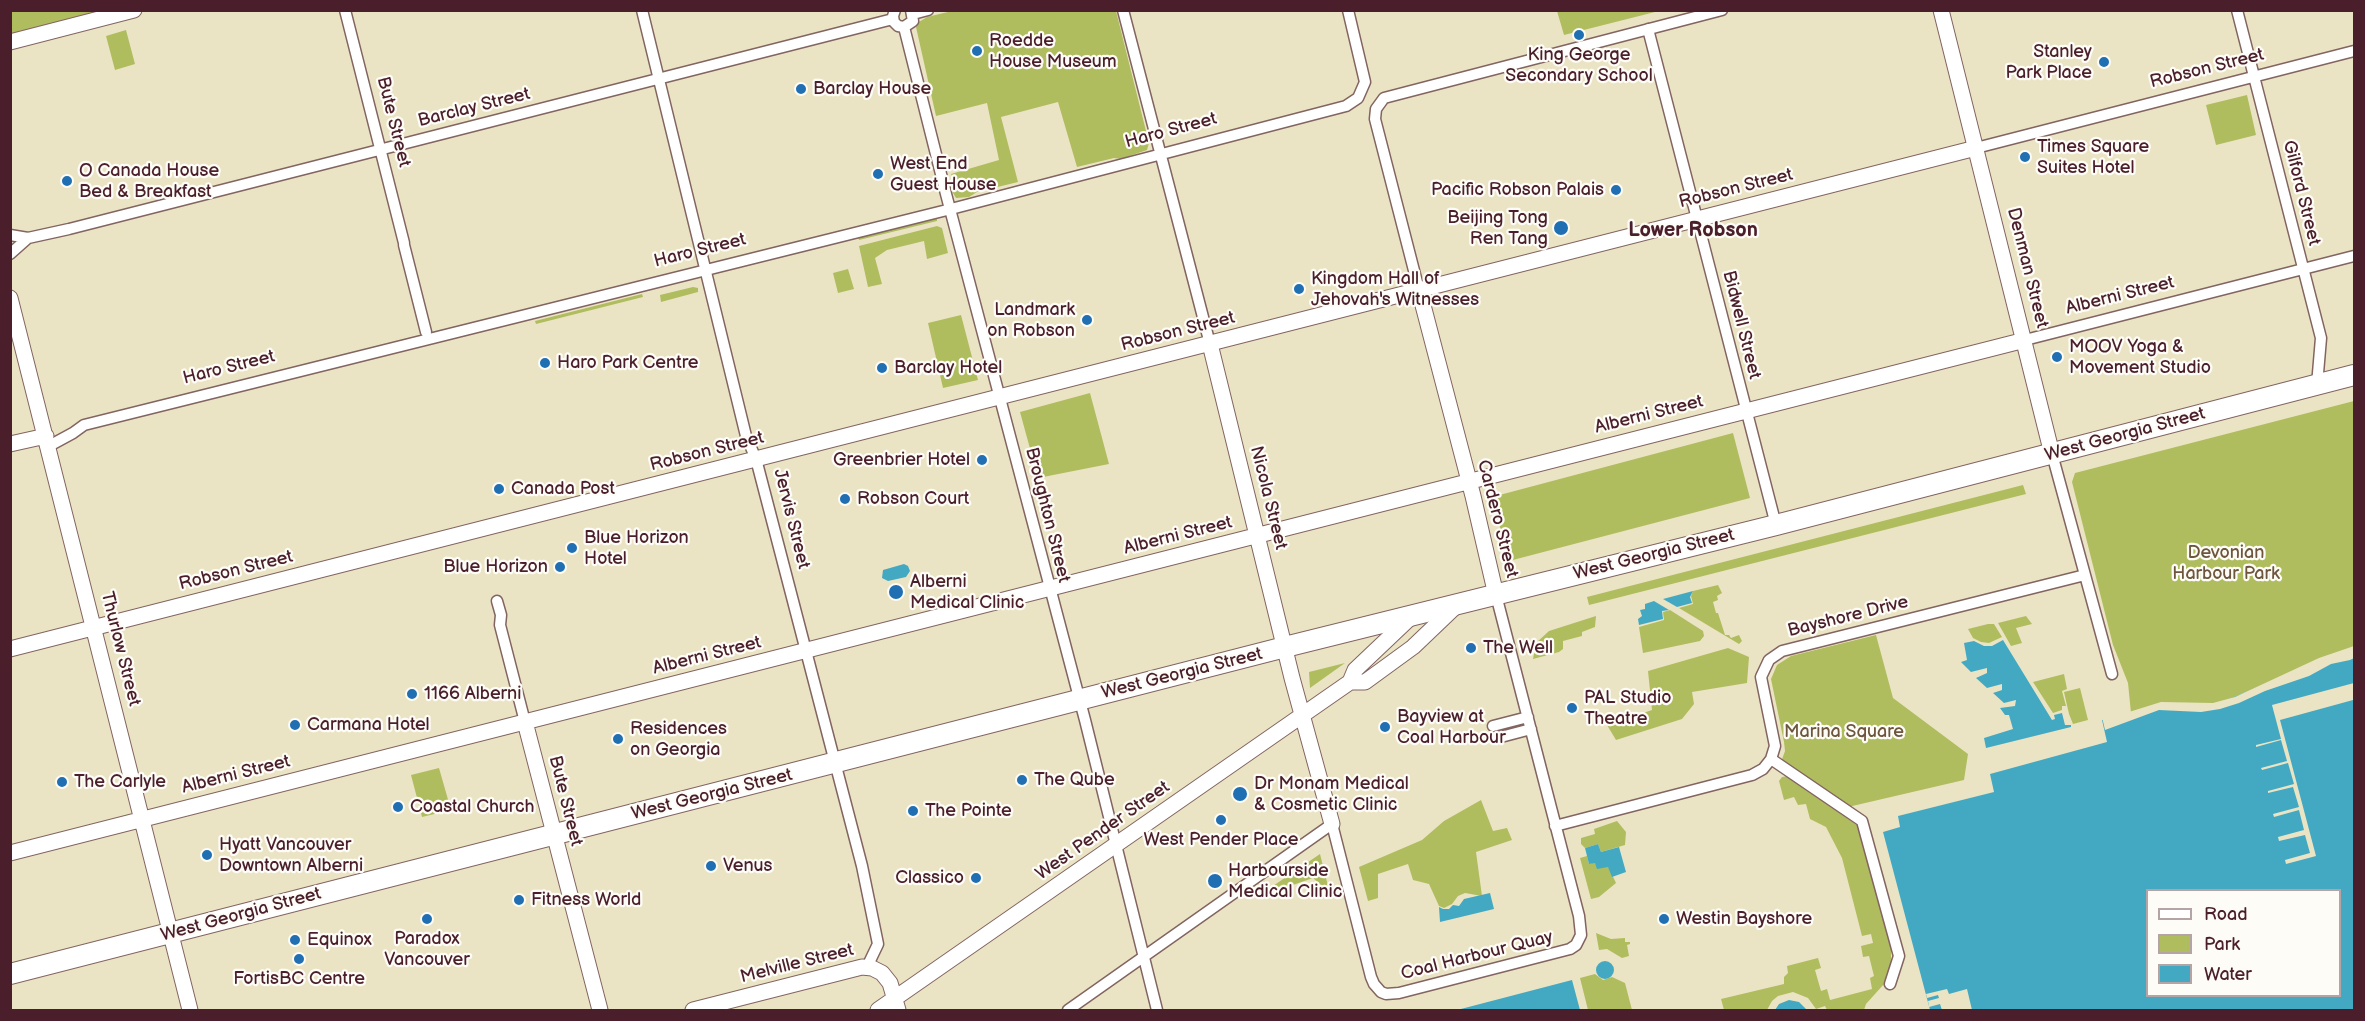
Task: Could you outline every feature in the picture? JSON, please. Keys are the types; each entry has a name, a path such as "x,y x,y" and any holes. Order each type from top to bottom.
{"highway":[{"name":"West Georgia Street","path":"10,974 1285,647 1776,525 2355,375"}],"main road":[{"path":"10,42 134,10"},
{"name":"Denman Street","path":"1941,10 2052,454"},
{"name":"Robson Street","path":"10,649 1976,148"},
{"name":"Cardero Street","path":"1419,290 1496,595"},
{"name":"Thurlow Street","path":"10,298 190,1011"},
{"name":"Alberni Street","path":"10,853 2025,340"},
{"name":"Nicola Street","path":"1210,344 1302,715 1332,824"},
{"name":"Haro Street","path":"10,444 47,441"},
{"name":"West Pender Street","path":"1350,682 1365,682 1413,647 1457,604"},
{"name":"West Pender Street","path":"878,1011 896,1005 1350,682 1355,670 1413,615"},
{"name":"Bute Street","path":"525,722 600,1011"},
{"name":"Melville Street","path":"693,1011 867,967 882,973 890,983 896,1005"}],"street":[{"name":"Bute Street","path":"345,10 426,332"},
{"name":"Jervis Street","path":"642,10 749,448 756,459 862,866 878,940 875,953 867,967"},
{"path":"894,15 898,26 904,27 910,24 912,12 928,10"},
{"name":"Nicola Street","path":"1123,10 1210,344"},
{"name":"Haro Street","path":"47,441 73,433 84,424 951,209 1346,106 1355,101 1364,88 1364,76 1348,10"},
{"path":"1648,29 1722,10"},
{"name":"Gilford Street","path":"2237,10 2321,338 2317,385"},
{"name":"Barclay Street","path":"10,235 28,238 659,78 894,15"},
{"name":"Broughton Street","path":"904,27 1049,589 1080,700 1157,1011"},
{"name":"Cardero Street","path":"1419,290 1375,119 1378,105 1389,96 1648,29"},
{"name":"Bidwell Street","path":"1648,29 1776,525"},
{"name":"Robson Street","path":"1976,148 2355,51"},
{"name":"Barclay Street","path":"10,254 28,238"},
{"name":"Alberni Street","path":"2025,340 2355,256"},
{"name":"Denman Street","path":"2052,454 2112,675"},
{"name":"Bayshore Drive","path":"1771,759 1775,746 1761,677 1769,660 1782,651 2085,575"},
{"name":"Cardero Street","path":"1496,595 1579,916 1581,935 1578,942"},
{"name":"Bute Street","path":"498,601 501,615 500,625 525,722"},
{"path":"1493,726 1528,717"},
{"path":"1497,738 1531,729"},
{"path":"1555,826 1752,775 1763,769 1771,759 1862,821 1899,956 1890,984"},
{"path":"1068,1011 1332,824"},
{"name":"Nicola Street","path":"1332,824 1371,977 1381,992"},
{"name":"Coal Harbour Quay","path":"1381,992 1392,994 1410,990 1570,949 1578,942"}],"green space":[{"path":"11,10 101,10 101,11 11,34"},
{"path":"1557,10 1659,11 1564,35"},
{"path":"952,11 1116,11 1149,143 1147,150 1121,159 1114,158 1077,167 1058,102 1001,117 1018,182 977,192 969,197 956,198 950,188 953,179 951,174 999,160 987,103 936,116 916,27 927,17"},
{"path":"126,30 135,64 115,70 106,36"},
{"path":"2247,95 2256,135 2216,145 2206,105"},
{"path":"937,218 937,221 859,240 858,237"},
{"path":"937,226 942,228 948,253 927,259 924,241 887,250 875,258 882,284 868,287 859,246"},
{"path":"848,269 854,289 838,293 833,273"},
{"path":"693,287 698,288 698,292 661,302 660,295"},
{"path":"642,294 643,297 536,324 535,321"},
{"path":"961,315 978,380 943,388 928,323"},
{"path":"1090,393 1109,464 1038,478 1020,412"},
{"name":"Devonian Harbour Park","path":"2354,401 2354,648 2214,705 2131,713 2128,683 2113,645 2072,482 2075,473"},
{"path":"1733,433 1750,498 1509,561 1492,497"},
{"path":"2023,485 2026,494 1589,605 1587,597"},
{"path":"1718,585 1722,593 1717,596 1718,600 1713,602 1716,613 1718,613 1725,635 1731,638 1739,635 1742,641 1739,644 1679,608 1693,604 1691,596 1693,591"},
{"path":"1670,610 1703,631 1704,636 1700,641 1643,653 1639,627 1664,620 1663,612"},
{"path":"1596,616 1595,627 1582,632 1582,636 1563,641 1563,649 1559,652 1533,659 1536,643 1549,631"},
{"path":"2026,616 2032,624 2016,628 2022,643 2011,646 1998,623"},
{"path":"1994,624 2002,637 1989,643 1981,642 1973,638 1968,629"},
{"name":"Marina Square","path":"1876,635 1893,698 1968,754 1964,780 1848,807 1781,762 1785,751 1784,742 1771,679 1777,665 1791,656"},
{"path":"1728,648 1749,657 1747,683 1692,692 1694,704 1682,719 1616,740 1607,725 1652,710 1648,671"},
{"path":"1345,663 1310,688 1309,672"},
{"path":"2064,674 2067,689 2062,691 2066,706 2062,706 2062,710 2053,713 2033,682"},
{"path":"2080,688 2088,720 2073,724 2064,692"},
{"path":"439,768 451,810 422,817 411,775"},
{"path":"1788,776 1858,826 1891,949 1891,964 1884,984 1866,1004 1864,1010 1827,1010 1825,1006 1816,1009 1808,998 1793,992 1778,996 1767,1010 1724,1010 1721,999 1784,984 1784,977 1788,973 1787,966 1818,958 1821,968 1815,970 1821,991 1827,989 1830,1000 1872,989 1870,978 1874,976 1869,956 1863,957 1861,946 1873,943 1871,934 1862,936 1842,858 1826,827 1810,819 1806,804 1798,805 1794,797 1784,800 1779,781 1782,777"},
{"path":"1481,800 1493,831 1507,828 1512,840 1476,852 1482,896 1465,893 1444,908 1439,906 1429,884 1413,880 1408,864 1378,874 1378,898 1368,901 1359,867 1422,840 1444,821"},
{"path":"1617,821 1626,832 1625,845 1601,852 1598,844 1585,848 1581,844 1581,838 1595,834 1594,829"},
{"path":"1320,854 1328,886 1323,887 1313,878 1267,894 1267,890"},
{"path":"1587,856 1589,864 1595,862 1608,866 1616,883 1599,897 1591,899 1580,858"},
{"path":"1596,933 1611,939 1625,938 1625,942 1630,942 1627,945 1629,956 1622,958 1607,949 1599,950"},
{"path":"1595,974 1603,980 1612,977 1625,983 1632,1010 1588,1010 1580,978"}],"water":[{"path":"904,564 910,571 906,577 888,581 882,578 883,570"},
{"path":"1693,591 1690,597 1692,603 1677,607 1663,599"},
{"path":"1654,601 1669,610 1662,611 1663,619 1639,625 1638,619 1642,616 1640,610 1645,609 1645,604"},
{"path":"2003,640 2052,720 2055,719 2054,715 2062,713 2065,725 2071,725 2071,727 1986,748 1984,738 2013,729 2009,715 2005,715 2000,708 2015,706 2016,700 2004,703 1993,693 2002,690 2002,684 1987,688 1976,678 1987,673 1987,668 1971,672 1961,662 1967,660 1964,643 1974,641 1984,646 1992,646"},
{"path":"2354,648 2354,1010 1930,1010 1883,832 1900,827 1898,816 1994,792 1990,774 2107,742 2102,720 2161,705 2214,705"},
{"path":"1598,844 1601,852 1619,847 1626,872 1612,877 1608,867 1597,869 1595,863 1589,864 1585,848"},
{"path":"1490,893 1494,909 1440,922 1439,907 1449,909 1453,905 1459,906 1464,899"},
{"path":"1605,961 1613,966 1614,970 1609,978 1605,979 1597,974 1596,970 1601,962"},
{"path":"1572,980 1580,1010 1457,1010"},
{"path":"1789,1000 1799,1002 1807,1010 1775,1010 1779,1004"}],"pier":[{"path":"2354,646 2354,658 2350,660 2331,664 2309,676 2265,691 2239,703 2201,712 2159,710 2105,730 2102,717 2129,712 2161,702 2213,703 2235,697 2319,658"},
{"path":"2354,683 2354,703 2353,700 2280,720 2316,856 2286,864 2285,860 2310,853 2305,835 2279,841 2278,837 2304,830 2299,810 2274,817 2273,814 2299,807 2293,787 2268,793 2268,791 2294,784 2288,763 2262,770 2261,768 2287,761 2281,740 2256,747 2256,745 2281,739 2272,705"},
{"path":"1947,989 1949,994 1967,989 1972,1010 1942,1010 1940,1004 1929,1007 1928,1001 1939,998 1938,995 1927,998 1926,994"}],"place":[{"name":"King George Secondary School","path":"1579,35"},
{"name":"Roedde House Museum","path":"977,51"},
{"name":"Stanley Park Place","path":"2104,62"},
{"name":"Barclay House","path":"801,89"},
{"name":"Times Square Suites Hotel","path":"2025,157"},
{"name":"West End Guest House","path":"878,174"},
{"name":"O Canada House Bed & Breakfast","path":"67,181"},
{"name":"Pacific Robson Palais","path":"1616,190"},
{"name":"Beijing Tong Ren Tang","path":"1561,228"},
{"name":"Kingdom Hall of Jehovah's Witnesses","path":"1299,289"},
{"name":"Landmark on Robson","path":"1087,320"},
{"name":"MOOV Yoga & Movement Studio","path":"2057,357"},
{"name":"Haro Park Centre","path":"545,363"},
{"name":"Barclay Hotel","path":"882,368"},
{"name":"Greenbrier Hotel","path":"982,460"},
{"name":"Canada Post","path":"499,489"},
{"name":"Robson Court","path":"845,499"},
{"name":"Blue Horizon Hotel","path":"572,548"},
{"name":"Blue Horizon","path":"560,567"},
{"name":"Alberni Medical Clinic","path":"896,592"},
{"name":"The Well","path":"1471,648"},
{"name":"1166 Alberni","path":"412,694"},
{"name":"PAL Studio Theatre","path":"1572,708"},
{"name":"Carmana Hotel","path":"295,725"},
{"name":"Bayview at Coal Harbour","path":"1385,727"},
{"name":"Residences on Georgia","path":"618,739"},
{"name":"The Qube","path":"1022,780"},
{"name":"The Carlyle","path":"62,782"},
{"name":"Dr Monam Medical & Cosmetic Clinic","path":"1240,794"},
{"name":"Coastal Church","path":"398,807"},
{"name":"The Pointe","path":"913,811"},
{"name":"West Pender Place","path":"1221,820"},
{"name":"Hyatt Vancouver Downtown Alberni","path":"207,855"},
{"name":"Venus","path":"711,866"},
{"name":"Classico","path":"976,878"},
{"name":"Harbourside Medical Clinic","path":"1215,881"},
{"name":"Fitness World","path":"519,900"},
{"name":"Paradox Vancouver","path":"427,919"},
{"name":"Westin Bayshore","path":"1664,919"},
{"name":"Equinox","path":"295,940"},
{"name":"FortisBC Centre","path":"299,959"}],"district":[{"name":"Lower Robson","path":"1693,231"}]}
